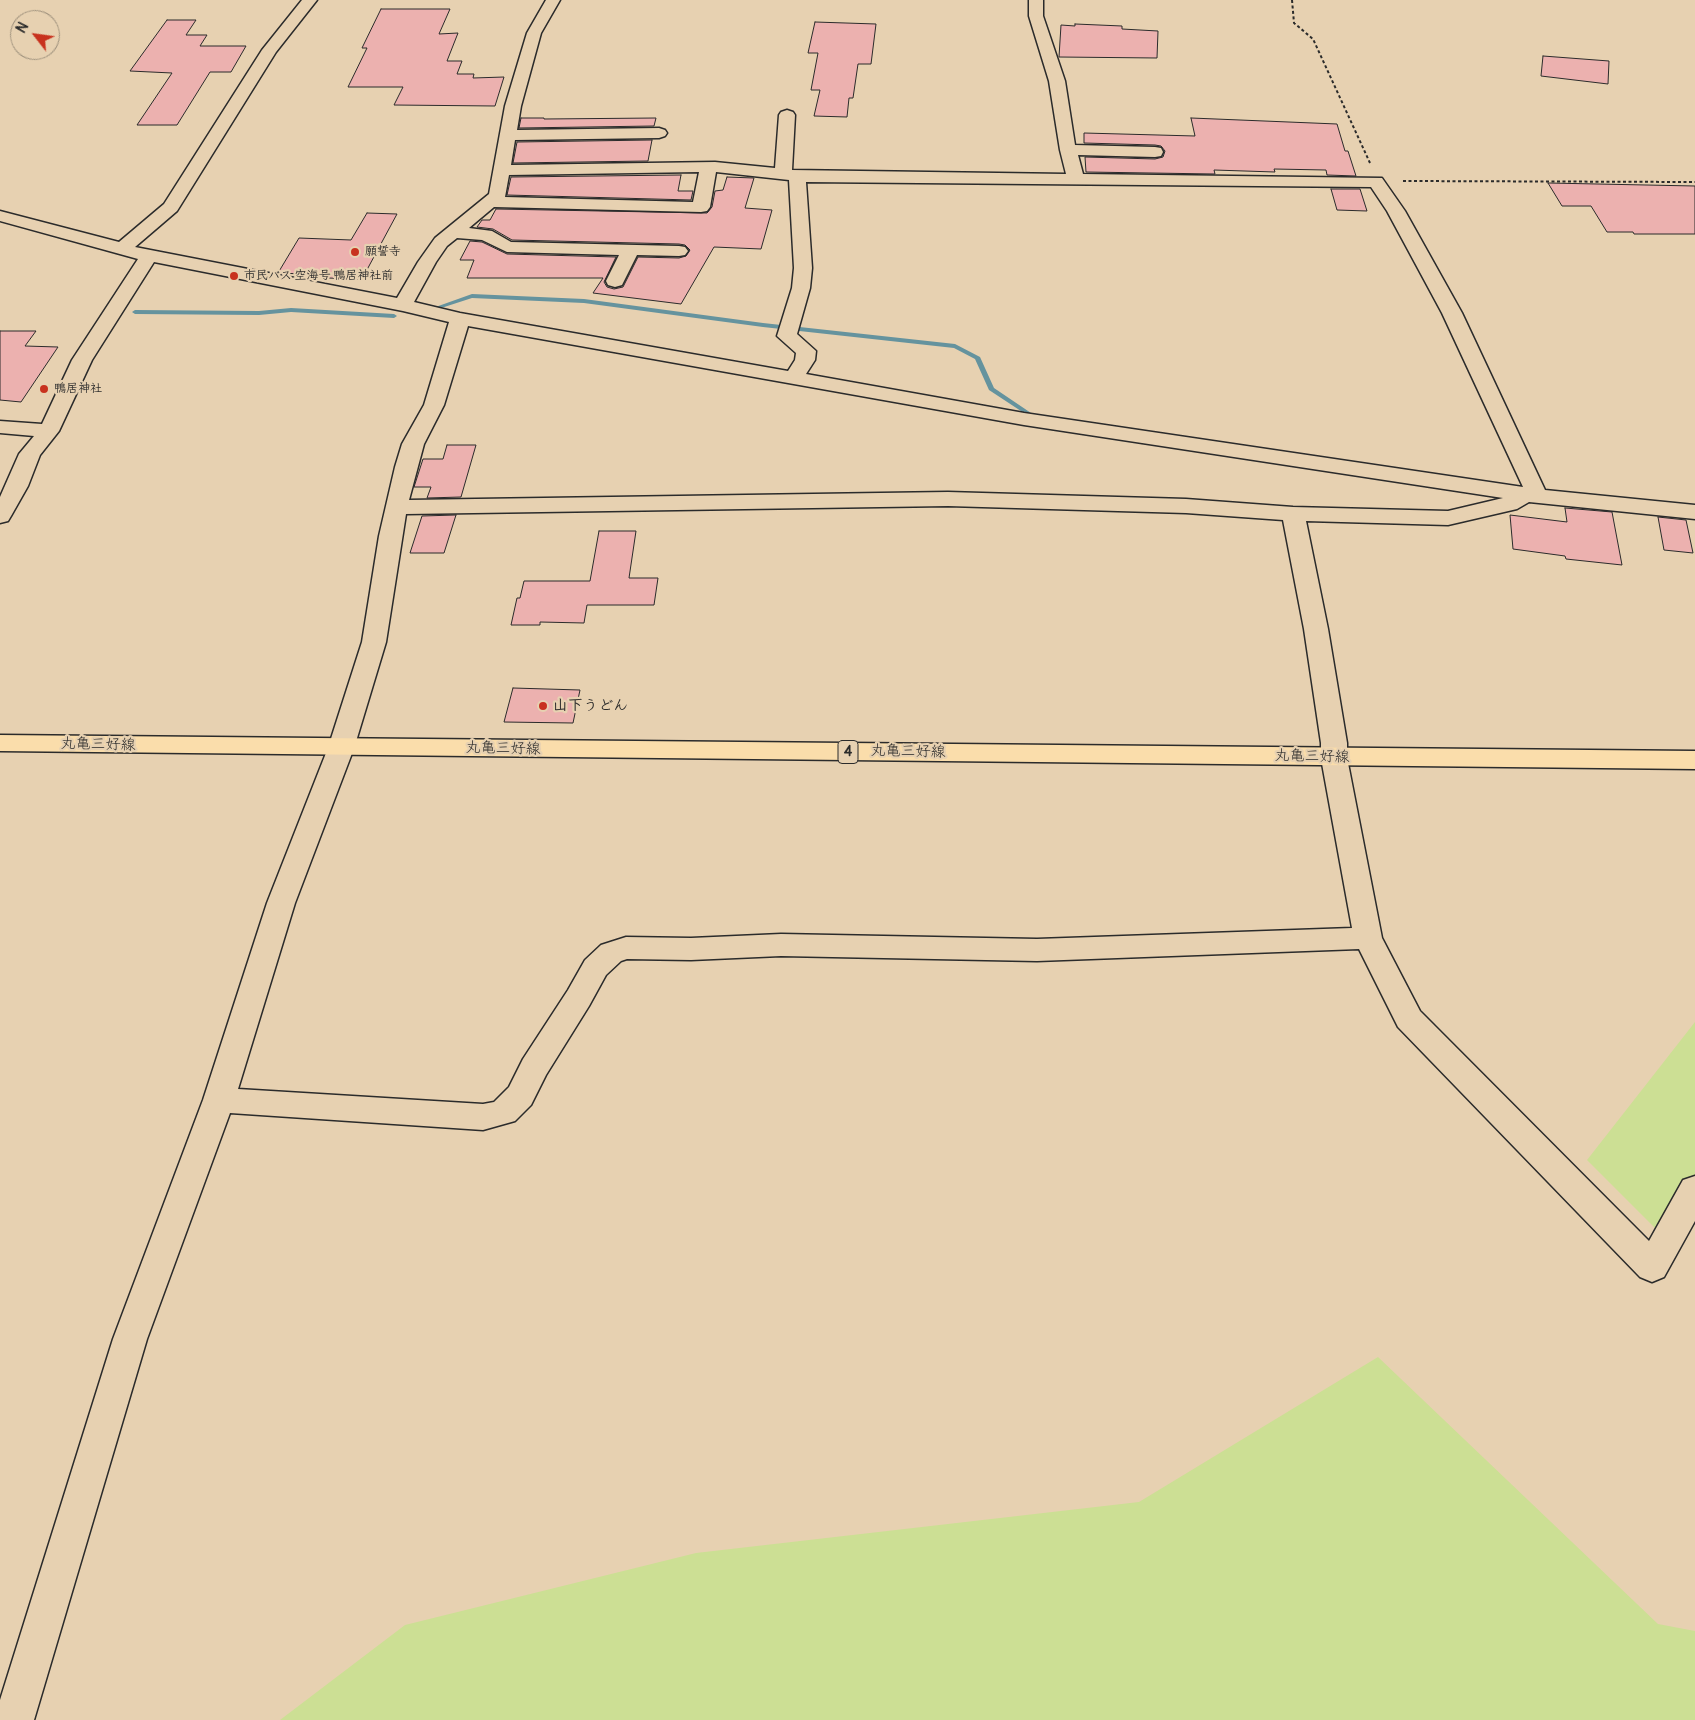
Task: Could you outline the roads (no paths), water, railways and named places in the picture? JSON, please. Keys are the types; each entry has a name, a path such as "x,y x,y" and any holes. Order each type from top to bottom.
{"main road":[{"name":"丸亀三好線","path":"0,743 1334,758 1695,760"}],"street":[{"path":"122,249 170,207 270,50 310,0"},
{"path":"403,305 427,262 441,242 497,196 513,106 534,33 553,0"},
{"path":"1036,0 1036,16 1057,81 1068,150 1076,180"},
{"path":"787,116 790,174 803,268 801,288 787,336 806,351 805,360 794,378"},
{"path":"508,135 659,134"},
{"path":"1068,150 1155,152"},
{"path":"502,170 709,167 790,174 1076,180 1376,182 1396,211 1452,314 1530,492"},
{"path":"488,202 701,207 709,167"},
{"path":"0,216 149,256 403,305 460,319 1024,419 1530,492 1695,512"},
{"path":"451,232 486,235 507,247 680,251"},
{"path":"616,281 631,250"},
{"path":"0,516 17,486 30,454 49,431 82,360 149,256"},
{"path":"14,1720 130,1339 219,1100 281,904 340,748 374,642 390,536 413,444 434,405 460,319"},
{"path":"0,427 49,431"},
{"path":"398,507 948,499 1186,506 1293,514 1448,518 1509,504 1530,492"},
{"path":"1293,514 1316,630 1334,743 1334,758 1368,938 1409,1019 1652,1267 1695,1190"},
{"path":"219,1100 483,1117 504,1112 520,1096 534,1068 579,998 595,968 611,953 626,948 691,949 781,945 1037,950 1368,938"}],"waterway":[{"path":"433,309 472,296 584,301 763,325 955,346 978,358 991,389 1029,414 1041,417"},
{"path":"135,312 259,313 291,310 394,316"}],"place":[{"name":"願誓寺","path":"355,252"},
{"name":"市民バス 空海号 鴨居神社前","path":"234,276"},
{"name":"鴨居神社","path":"44,389"},
{"name":"山下うどん","path":"543,706"}]}
